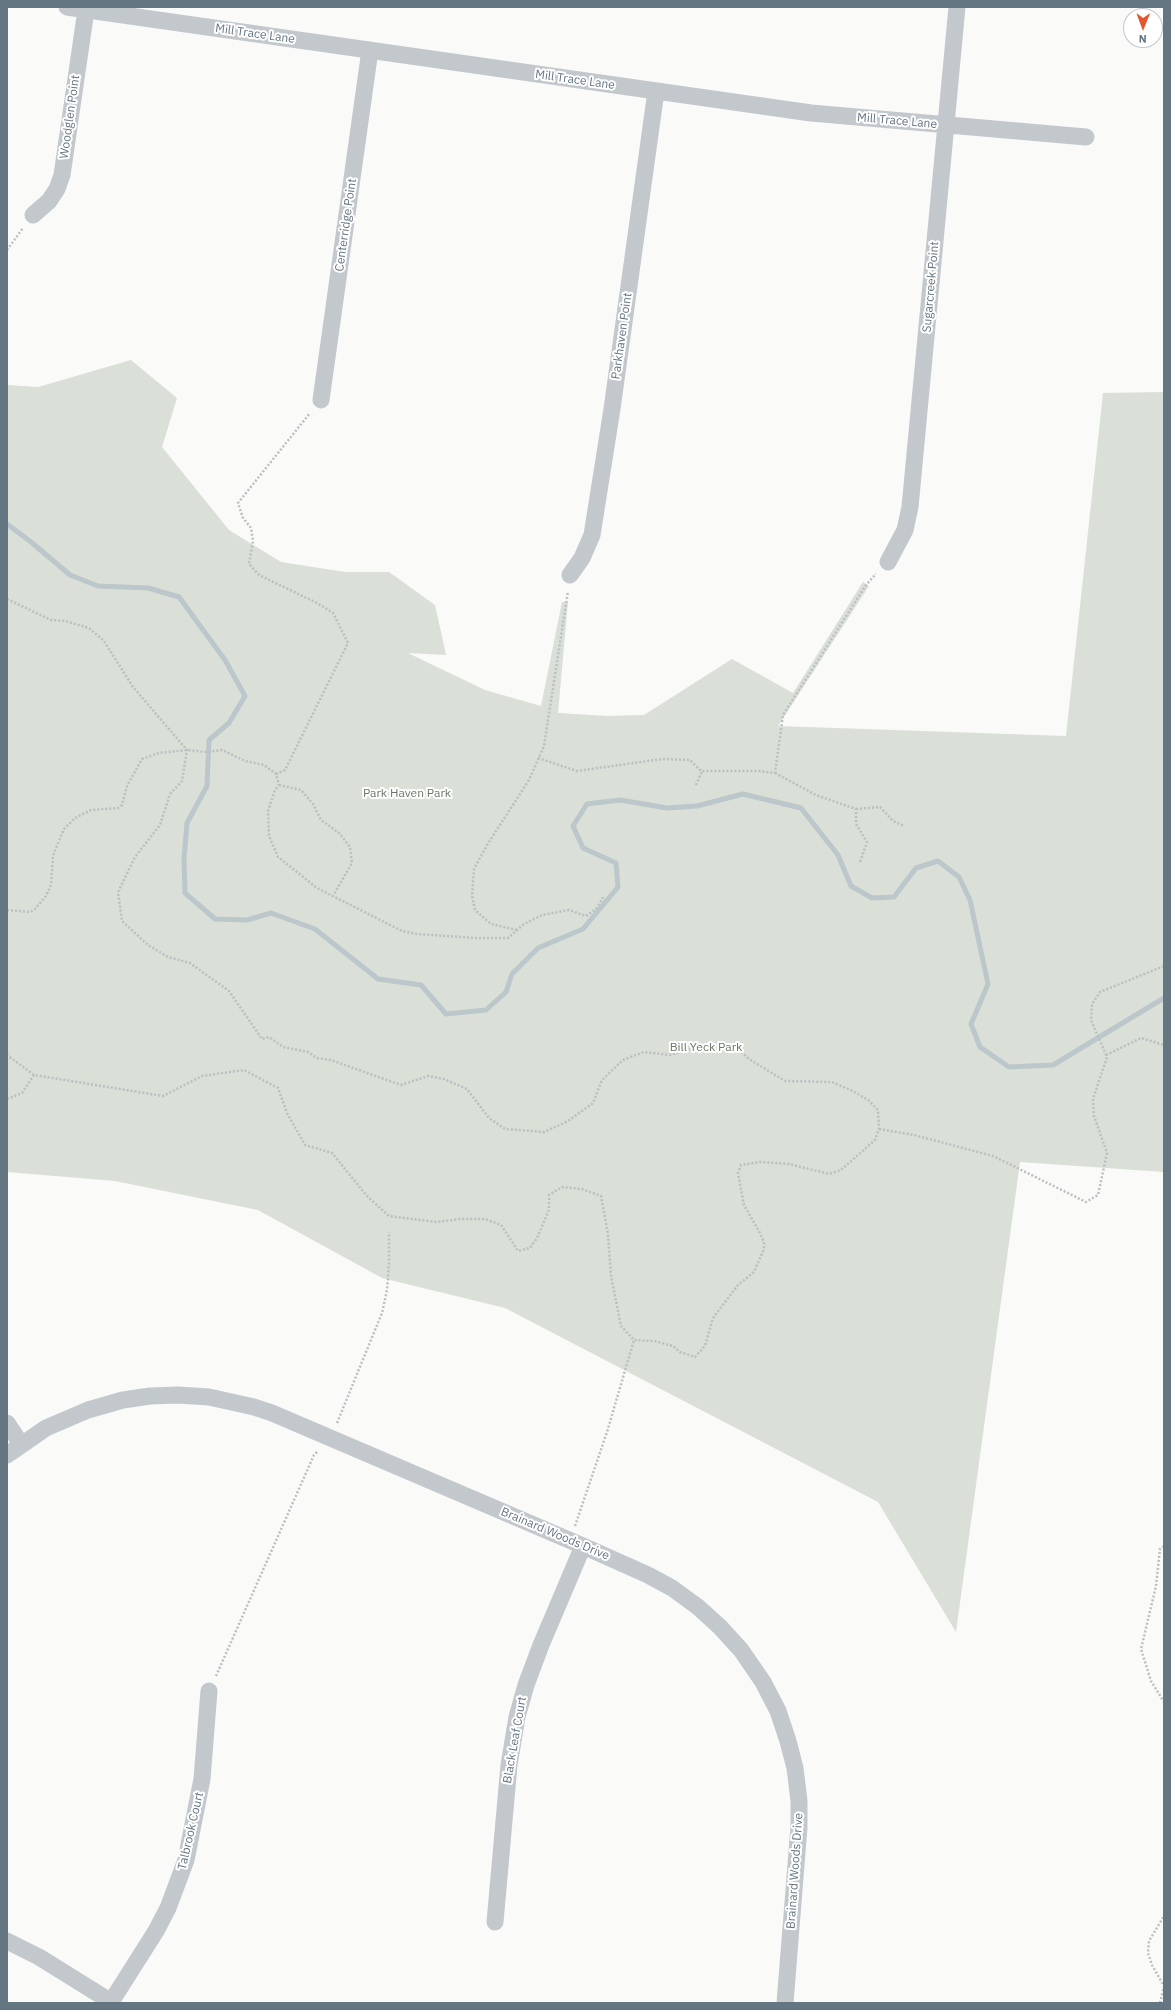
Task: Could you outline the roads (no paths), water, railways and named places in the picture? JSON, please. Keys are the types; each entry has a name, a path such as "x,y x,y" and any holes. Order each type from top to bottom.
{"street":[{"name":"Mill Trace Lane","path":"67,7 811,113 1086,137"},
{"name":"Sugarcreek Point","path":"888,562 905,530 910,507 957,7"},
{"name":"Woodglen Point","path":"33,215 49,201 57,189 62,175 86,10"},
{"name":"Centerridge Point","path":"322,400 370,50"},
{"name":"Parkhaven Point","path":"570,575 582,558 592,535 612,409 656,91"},
{"name":"Brainard Woods Drive","path":"7,1455 46,1428 88,1410 123,1400 150,1396 178,1395 209,1397 254,1407 331,1438 577,1543 648,1575 672,1588 698,1607 720,1627 741,1650 763,1682 778,1711 788,1741 799,1802 799,1827 785,2003"},
{"path":"7,1423 21,1444"},
{"name":"Black Leaf Court","path":"495,1922 509,1765 517,1717 526,1685 577,1543"},
{"name":"Talbrook Court","path":"112,2002 156,1932 168,1908 186,1860 198,1808 210,1691"},
{"path":"7,1941 39,1957 112,2002"}],"waterway":[{"path":"7,524 70,575 98,586 148,588 179,597 225,660 245,696 229,723 209,740 207,786 187,823 184,858 185,893 215,919 247,920 271,913 315,929 378,979 421,985 446,1014 486,1010 506,992 512,974 538,948 583,929 618,887 616,863 583,848 573,826 587,804 620,800 667,808 697,806 743,794 801,808 838,855 851,886 872,898 894,897 916,868 938,861 959,877 970,900 988,984 971,1024 980,1047 1009,1067 1053,1065 1164,998"}],"park label":[{"name":"Park Haven Park","path":"407,794"},
{"name":"Bill Yeck Park","path":"706,1048"}]}
